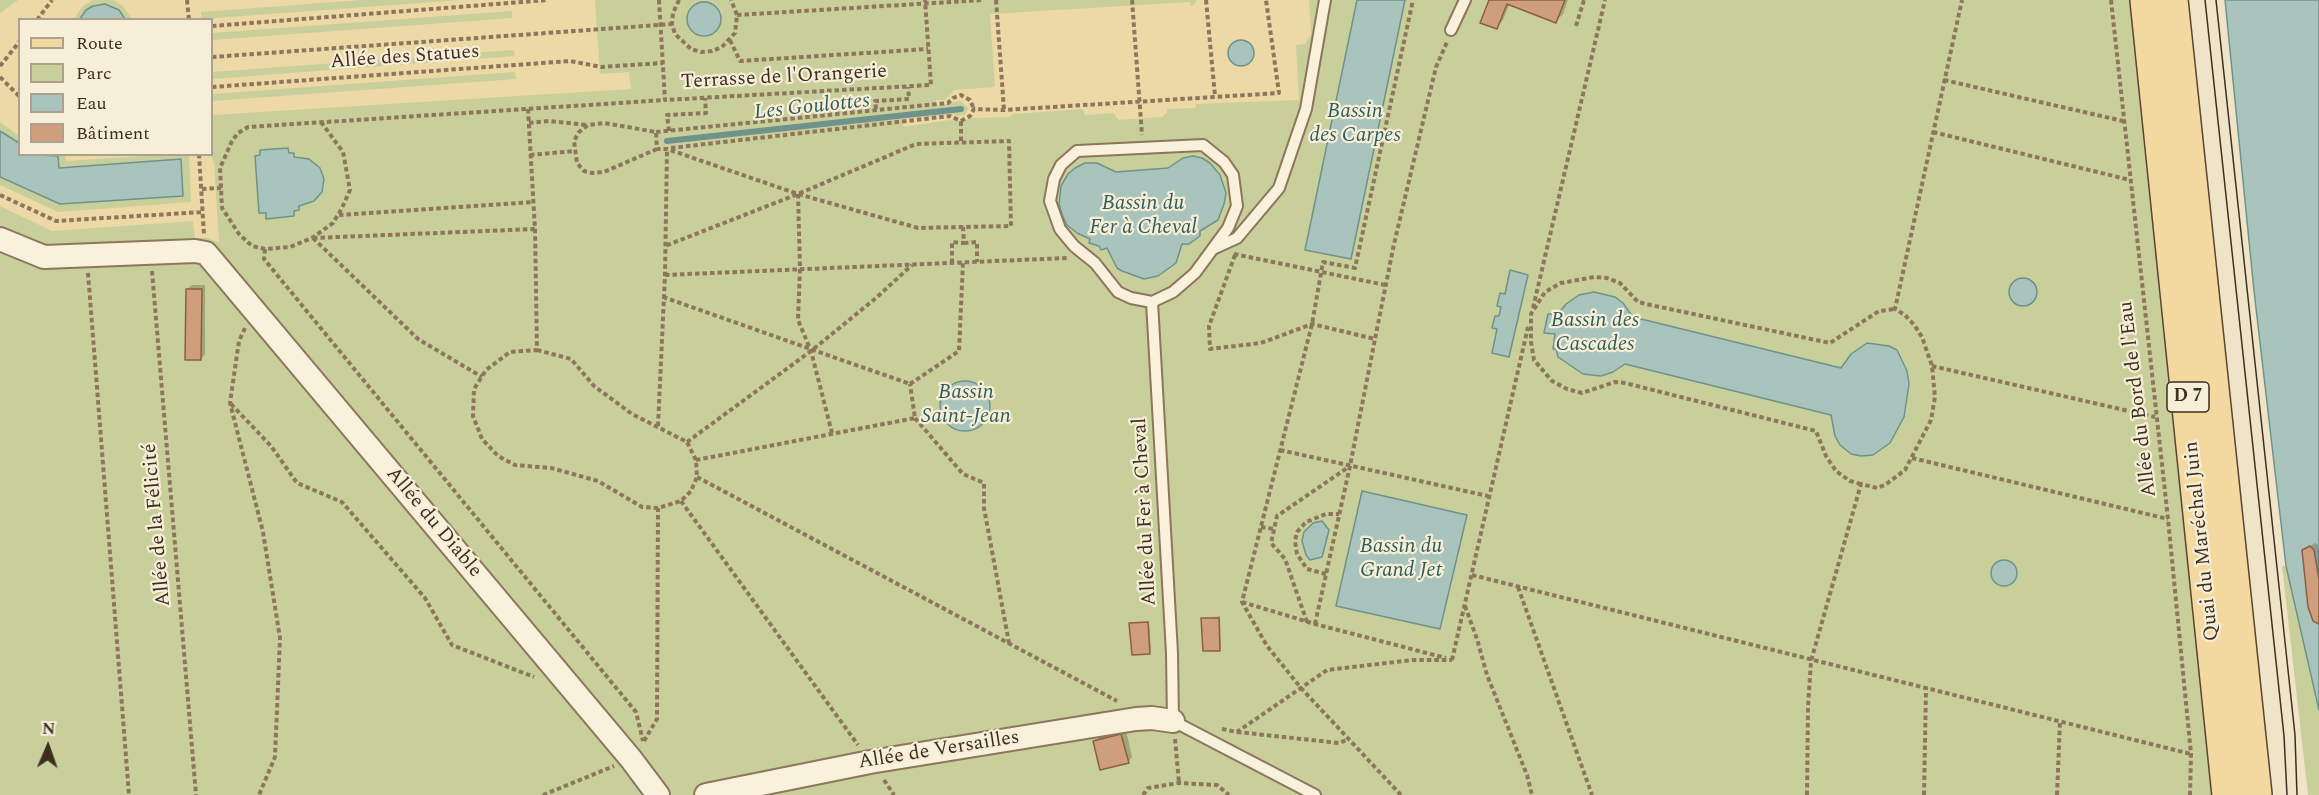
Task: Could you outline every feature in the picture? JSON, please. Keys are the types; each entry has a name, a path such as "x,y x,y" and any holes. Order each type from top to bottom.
{"main road":[{"name":"Quai du Maréchal Juin","path":"2147,0 2246,794"},
{"name":"Quai du Maréchal Juin","path":"2171,0 2246,794"}],"street":[{"path":"0,238 44,257 195,251 206,253"},
{"name":"Allée du Diable","path":"206,253 256,314 637,750 658,795"},
{"name":"Allée de Versailles","path":"706,795 870,762 1163,719"}],"lane":[{"path":"1213,249 1238,238 1279,188 1305,109 1325,0"},
{"path":"1451,30 1465,0"},
{"path":"1203,145 1224,162 1233,175 1237,206 1228,228 1196,273 1173,292 1152,302 1131,298 1118,292 1089,257 1074,246 1060,230 1050,201 1054,179 1061,165 1077,152 1203,145"},
{"name":"Allée du Fer à Cheval","path":"1152,302 1172,653 1163,719"},
{"path":"1163,719 1315,795"}],"path":[{"path":"38,18 52,0"},
{"path":"187,0 189,18"},
{"path":"213,26 548,0"},
{"name":"Terrasse de l'Orangerie","path":"659,0 665,100 931,85 925,2"},
{"path":"672,24 673,13 679,0"},
{"path":"731,0 737,15 983,0"},
{"path":"996,0 1004,110"},
{"path":"1132,0 1142,138"},
{"path":"1206,0 1215,96"},
{"path":"974,109 1004,110 1279,93 1266,0"},
{"path":"1401,795 1300,688 1267,646 1242,602 1312,324 1323,262 1355,268 1413,0"},
{"path":"1576,26 1584,0"},
{"path":"1452,660 1488,496 1605,0"},
{"path":"1895,309 1962,0"},
{"name":"Allée du Bord de l'Eau","path":"2111,0 2168,519 2191,754 2190,795"},
{"name":"Terrasse de l'Orangerie","path":"672,24 675,34 691,49 701,52 712,51 722,47 735,33 737,15"},
{"name":"Allée des Statues","path":"213,57 672,24"},
{"path":"1315,624 1350,466 1386,285 1436,67 1451,30"},
{"name":"Terrasse de l'Orangerie","path":"730,40 740,61 928,49"},
{"path":"0,66 18,44"},
{"name":"Allée des Statues","path":"213,87 570,61 601,67 663,63"},
{"path":"0,77 18,95"},
{"path":"1944,80 2123,121"},
{"path":"876,109 875,101 909,99 908,87"},
{"path":"529,123 549,121 588,125 604,123 656,132 948,103 953,98 961,96 970,100 974,109"},
{"path":"669,131 667,115 706,112 705,98"},
{"path":"321,122 343,152 348,172 350,190 338,215 333,223 312,238 291,247 265,249 252,246 239,234 222,208 220,168 232,141 248,127 321,122 665,100"},
{"path":"528,109 534,202 537,350"},
{"path":"961,121 970,116 974,109"},
{"path":"588,125 579,132 574,141 577,164 584,171 592,173 604,172 657,149 951,116 961,121"},
{"path":"961,121 961,141"},
{"path":"656,132 657,149"},
{"path":"1933,132 2130,180"},
{"path":"664,246 798,194 916,144 961,141 1009,141 1011,226 918,228 798,194 667,148"},
{"path":"658,426 665,274 667,148"},
{"path":"530,155 575,151"},
{"path":"199,156 206,253"},
{"path":"202,189 221,188"},
{"path":"798,194 800,268 798,320 811,351 832,433"},
{"path":"0,195 56,221 203,212"},
{"path":"338,215 534,202"},
{"path":"963,227 964,243"},
{"path":"312,238 535,229"},
{"path":"312,238 418,339 482,377"},
{"path":"952,263 952,242 977,242 977,262"},
{"path":"265,249 264,259 636,712 637,750"},
{"name":"Allée de la Félicité","path":"150,253 196,795"},
{"path":"86,255 129,795"},
{"path":"1235,255 1209,326 1210,349 1261,343 1312,324 1375,339"},
{"path":"665,274 1089,257"},
{"path":"1252,259 1386,285"},
{"path":"910,384 959,351 963,262"},
{"path":"687,442 811,351 876,298 913,264"},
{"path":"1594,277 1607,278 1620,283 1638,302 1830,343 1879,311 1895,309 1905,315 1922,337 1932,366 1935,397 1931,420 1905,470 1885,485 1877,488 1850,481 1836,471 1826,456 1816,431 1625,383 1615,382 1582,393 1567,389 1552,381 1544,373 1534,360 1530,342 1531,314 1545,292 1561,283 1594,277"},
{"path":"663,297 910,384"},
{"path":"256,314 246,326 239,341 230,404 263,532 280,638 274,757 259,795"},
{"path":"537,350 571,359 594,386 632,414 687,442 696,460 697,477 691,491 681,501 658,508 642,507 598,481 551,468 515,465 498,456 482,439 473,416 474,390 482,377 486,370 510,352 537,350"},
{"path":"1932,366 2156,417"},
{"path":"910,384 915,418 963,474 984,483 984,508 1009,644"},
{"path":"230,404 271,446 297,483 342,502 425,598 452,645 535,677"},
{"path":"696,460 915,418"},
{"path":"1280,450 1488,496"},
{"path":"1912,458 2168,519"},
{"path":"1307,622 1285,559 1271,543 1277,516 1350,466"},
{"path":"697,477 1009,644 1163,719 1179,783"},
{"path":"1808,795 1808,707 1811,661 1861,484"},
{"path":"681,501 870,762"},
{"path":"543,795 637,750 657,719 658,508"},
{"path":"1326,574 1307,569 1297,554 1295,541 1297,532 1306,522 1326,514 1339,514"},
{"path":"1261,526 1274,529"},
{"path":"1472,575 2191,754"},
{"path":"1518,586 1592,795"},
{"path":"1242,602 1307,622 1452,660"},
{"path":"1465,605 1488,675 1527,775 1532,795"},
{"path":"1237,732 1327,670 1412,660 1452,660"},
{"path":"1924,795 1926,688"},
{"path":"2056,795 2060,721"},
{"path":"1212,727 1237,732 1339,743 1349,739"},
{"path":"1143,795 1148,788 1179,783 1217,785 1228,795"}],"green space":[{"path":"0,0 2136,0 2223,795 0,795"},
{"path":"2282,566 2286,566 2319,710 2319,795 2308,795"}],"sand":[{"path":"18,0 93,0 83,6 75,18 18,18 18,135 0,122 0,13"},
{"path":"113,0 361,0 201,12 201,18 131,18 123,6"},
{"path":"462,0 595,0 600,74 629,72 631,89 213,115 213,101 516,79 515,72 213,94 213,79 515,56 514,50 213,72 213,40 512,18 512,11 213,33 213,18"},
{"path":"1197,0 1309,0 1311,34 1305,44 1296,45 1299,100 1196,104 1195,108 1167,109 1167,114 1163,117 1118,120 1114,113 1085,115 1083,109 1013,114 1010,117 949,120 903,127 902,119 965,115 968,108 961,101 936,106 936,100 945,100 954,90 995,87 990,14 1190,2 1193,6"},
{"path":"65,156 144,156 66,161"},
{"path":"189,156 211,156 214,164 219,243 208,238 195,238 193,221 52,231 0,206 0,185 58,212 191,202"}],"water":[{"name":"Bassin des Carpes","path":"1357,0 1405,0 1351,259 1305,250"},
{"path":"2225,0 2319,0 2319,710 2286,566 2254,291"},
{"path":"704,2 716,7 721,19 716,31 704,36 692,31 687,19 692,7"},
{"path":"105,4 119,10 124,18 81,18 86,10"},
{"path":"1241,40 1250,44 1254,53 1250,62 1241,66 1232,62 1228,53 1232,44"},
{"path":"0,131 18,142 18,156 58,156 59,168 181,159 183,196 60,204 0,177"},
{"path":"288,148 289,153 294,153 294,157 309,159 320,168 324,179 322,192 314,201 299,206 299,210 294,211 294,216 266,219 266,213 259,213 255,156 260,155 260,150"},
{"name":"Bassin du Fer à Cheval","path":"1193,156 1210,163 1220,175 1226,193 1224,204 1218,220 1200,231 1200,236 1189,244 1182,244 1176,263 1158,276 1144,279 1122,271 1117,268 1107,248 1101,250 1099,246 1089,243 1090,239 1067,225 1059,204 1061,186 1068,174 1075,168 1085,163 1097,163 1116,172 1168,168 1183,158"},
{"path":"1510,270 1528,275 1509,357 1492,353 1497,329 1492,328 1495,316 1499,316 1501,307 1497,306 1500,293 1505,294"},
{"path":"2023,278 2033,282 2037,292 2033,302 2023,306 2013,302 2009,292 2013,282"},
{"name":"Bassin des Cascades","path":"1594,292 1615,297 1623,303 1633,317 1841,368 1851,354 1867,343 1889,346 1897,350 1907,371 1909,384 1904,417 1890,443 1873,455 1861,456 1851,454 1840,445 1835,436 1831,415 1625,364 1601,376 1583,374 1558,357 1556,349 1553,349 1555,334 1544,333 1548,314 1558,314 1566,304 1579,295"},
{"name":"Bassin Saint-Jean","path":"965,381 983,388 990,406 983,424 965,431 947,424 940,406 947,388"},
{"name":"Bassin du Grand Jet","path":"1362,491 1467,515 1440,629 1336,606"},
{"path":"1322,521 1329,530 1322,557 1310,560 1302,541 1304,532 1313,523"},
{"path":"2004,560 2013,564 2017,573 2013,582 2004,586 1995,582 1991,573 1995,564"}],"building":[{"path":"1489,0 1565,0 1556,23 1507,4 1497,29 1480,23"},
{"path":"186,289 202,289 201,360 185,360"},
{"path":"2310,546 2314,550 2319,579 2319,624 2313,621 2308,607 2302,550"},
{"path":"1201,618 1219,618 1220,651 1203,651"},
{"path":"1148,622 1150,654 1132,655 1129,623"},
{"path":"1121,734 1129,763 1100,770 1093,741"}],"waterway":[{"name":"Les Goulottes","path":"667,141 961,109"}],"tram line":[{"path":"2205,0 2284,736 2287,795"},
{"path":"2216,0 2295,735 2297,795"}]}
